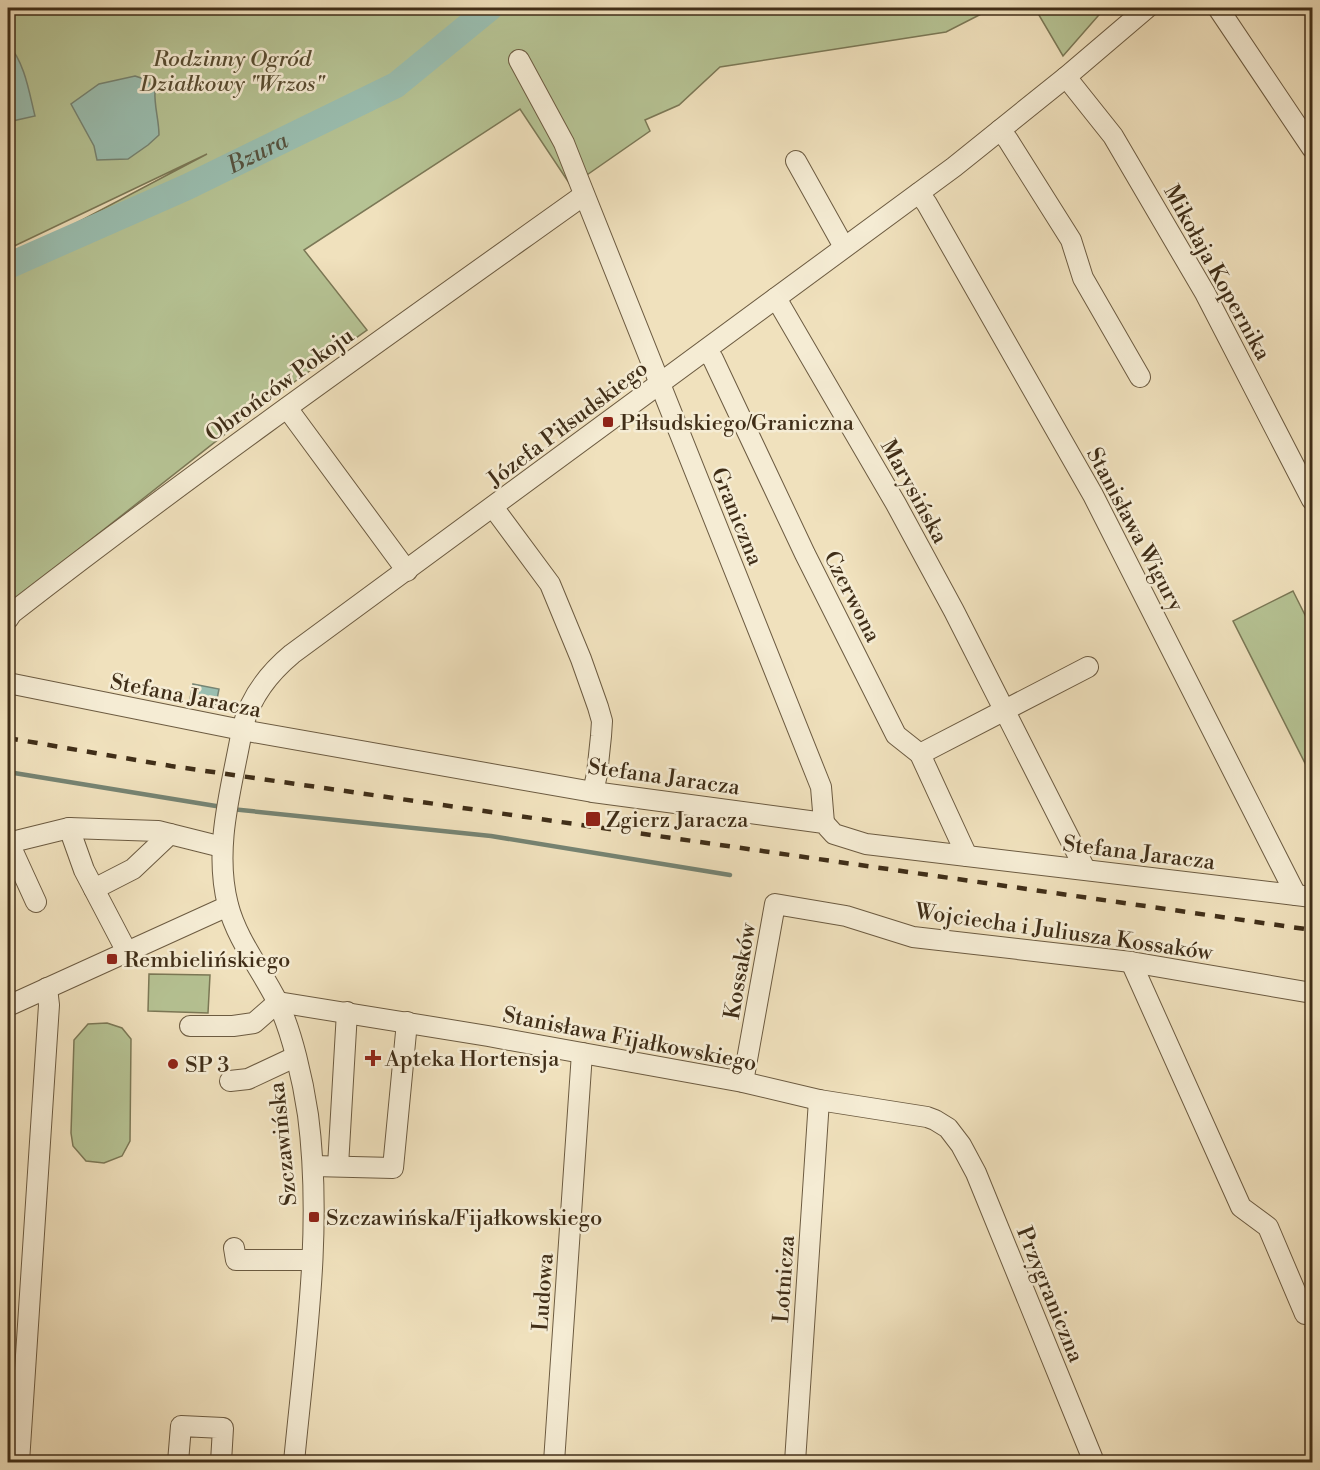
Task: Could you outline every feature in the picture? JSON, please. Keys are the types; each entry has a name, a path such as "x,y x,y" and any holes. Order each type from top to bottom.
{"street":[{"name":"Józefa Piłsudskiego","path":"229,800 242,730 251,704 276,668 292,654 919,193 1066,77 1131,15 1147,8"},
{"path":"1218,8 1312,148"},
{"name":"Graniczna","path":"519,60 564,143 821,787 824,823"},
{"name":"Mikołaja Kopernika","path":"1066,77 1113,136 1205,293 1312,500"},
{"path":"1000,130 1071,240 1083,278 1140,377"},
{"path":"796,162 844,247"},
{"name":"Stanisława Wigury","path":"919,193 1094,495 1304,896"},
{"name":"Obrońców Pokoju","path":"8,619 12,613 99,546 584,195"},
{"name":"Marysińska","path":"776,298 896,504 954,611 1085,869"},
{"name":"Czerwona","path":"706,350 713,359 805,554 896,735 920,754 967,856"},
{"path":"287,408 407,571"},
{"path":"493,507 550,584 598,707 602,721 593,792"},
{"path":"920,754 1088,667"},
{"name":"Stefana Jaracza","path":"8,683 242,730 593,792 824,823 834,834 866,844 1304,896"},
{"name":"Szczawińska","path":"229,800 222,847 228,906 244,944 278,1002 295,1057 308,1114 313,1166 314,1217 294,1462"},
{"path":"36,902 8,843 69,828 158,831 222,847"},
{"path":"69,828 84,870 127,952"},
{"path":"94,888 133,869 170,834"},
{"name":"Wojciecha i Juliusza Kossaków","path":"776,904 846,916 913,937 1131,962 1312,993"},
{"name":"Kossaków","path":"743,1082 776,904"},
{"path":"8,1006 228,906"},
{"path":"1131,962 1241,1207 1268,1227 1305,1314"},
{"path":"19,1462 49,1005 47,988"},
{"path":"190,1026 233,1026 254,1023 278,1002"},
{"name":"Stanisława Fijałkowskiego","path":"278,1002 582,1053 743,1082 819,1100 927,1117 948,1128 961,1145"},
{"path":"339,1166 347,1012"},
{"path":"313,1166 393,1168 407,1022"},
{"name":"Ludowa","path":"554,1462 582,1053"},
{"path":"230,1081 248,1079 295,1057"},
{"name":"Lotnicza","path":"795,1462 819,1100"},
{"name":"Przygraniczna","path":"961,1145 976,1173 1094,1462"},
{"path":"234,1248 236,1260 312,1260"},
{"path":"178,1462 181,1426 223,1428 220,1462"}],"green space":[{"name":"Rodzinny Ogród Działkowy \"Wrzos\"","path":"8,8 993,8 946,32 720,67 679,105 645,120 650,131 571,186 520,109 304,250 367,330 262,405 8,605 8,259 207,154 8,249"},
{"path":"1017,8 1105,8 1063,56 1036,10"},
{"path":"1293,591 1312,629 1312,777 1233,621"},
{"path":"149,974 210,975 208,1013 148,1011"},
{"path":"107,1023 122,1028 131,1039 130,1141 122,1156 104,1163 86,1161 73,1146 71,1133 74,1040 88,1024"}],"shaded area":[{"path":"8,44 19,60 35,116 8,122"},
{"path":"135,76 147,80 155,91 159,135 128,159 97,160 94,146 71,104 99,84"},
{"path":"193,684 219,689 216,704 190,699"}],"waterway":[{"name":"Bzura","path":"8,266 187,187 396,85 490,8"},
{"path":"8,772 222,807"},
{"path":"231,809 491,836 730,875"}],"railway":[{"path":"8,738 171,766 1312,930"}],"place":[{"name":"Piłsudskiego/Graniczna","path":"608,422"},
{"name":"Zgierz Jaracza","path":"593,819"},
{"name":"Rembielińskiego","path":"112,959"},
{"name":"Apteka Hortensja","path":"373,1058"},
{"name":"SP 3","path":"173,1064"},
{"name":"Szczawińska/Fijałkowskiego","path":"314,1217"}]}
